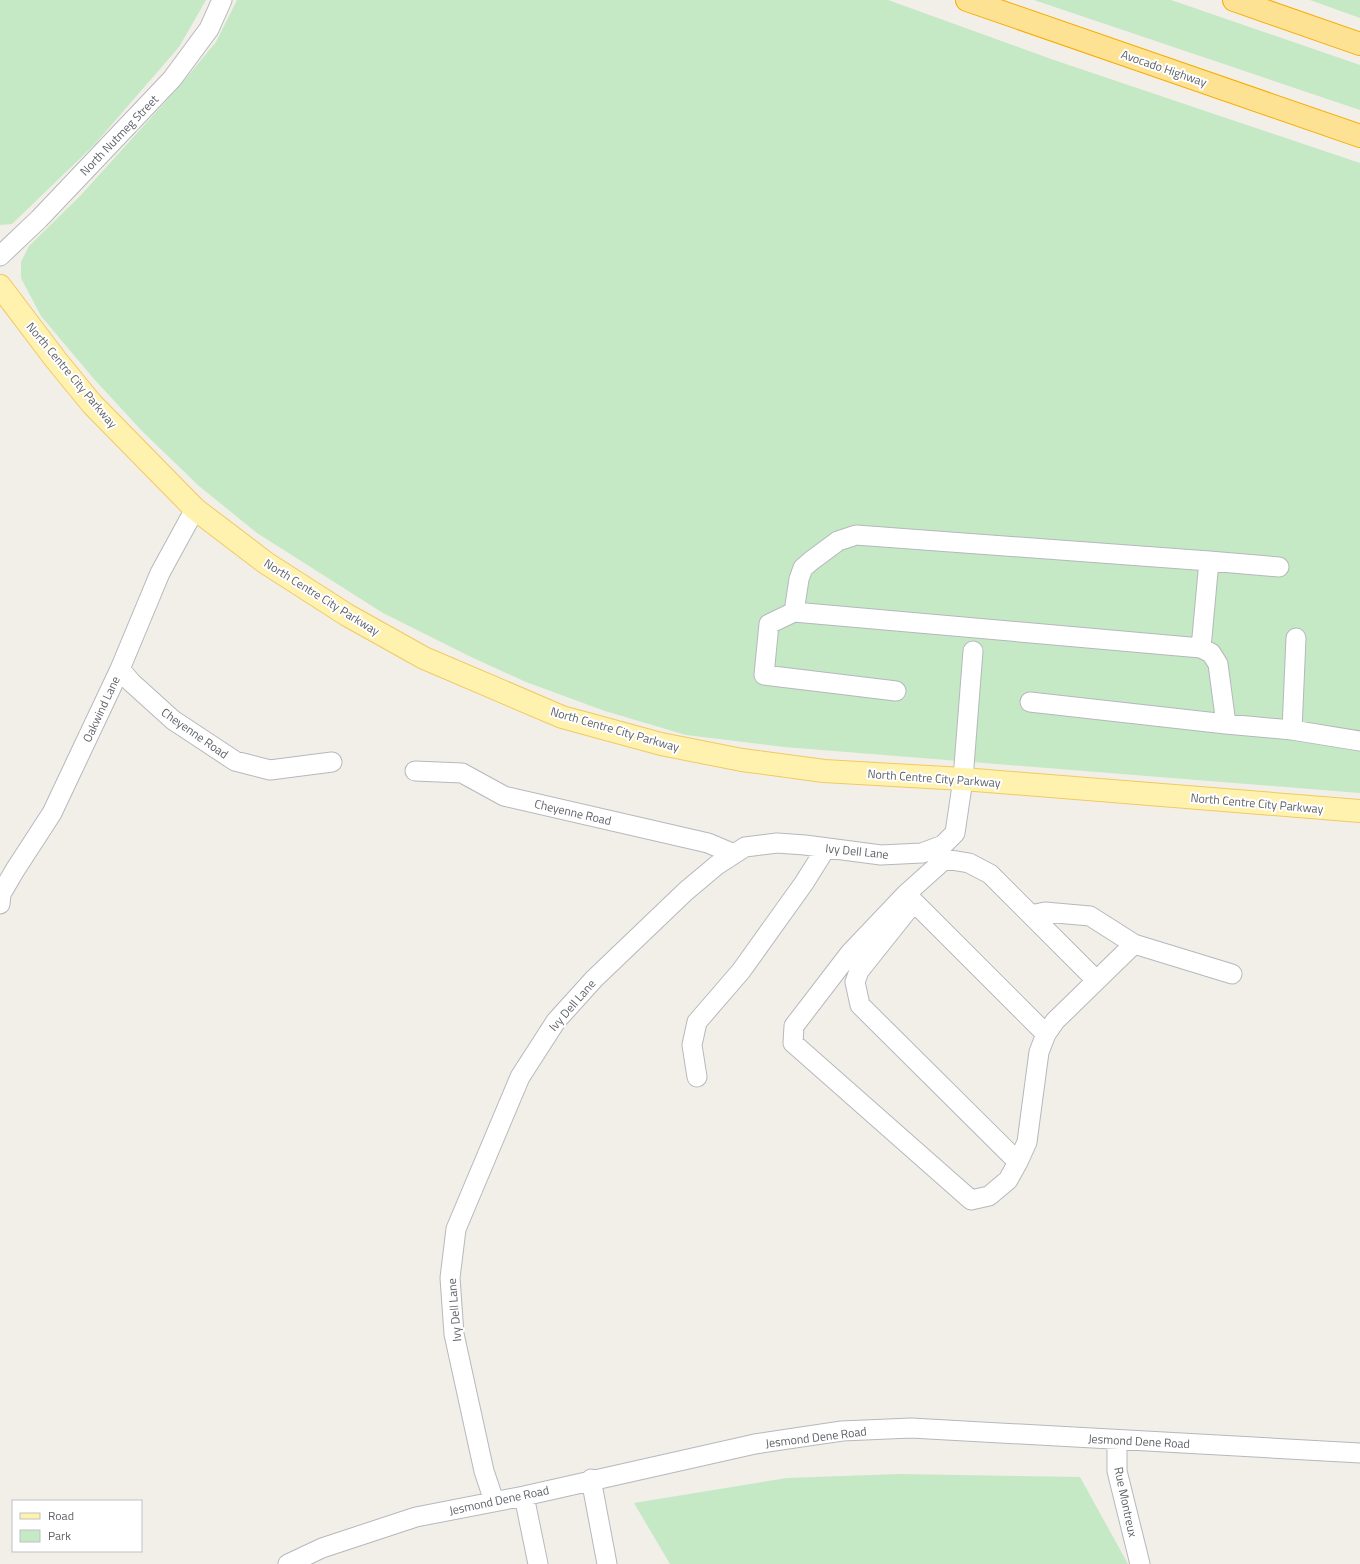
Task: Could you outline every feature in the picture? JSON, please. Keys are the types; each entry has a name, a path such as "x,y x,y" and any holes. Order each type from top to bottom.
{"highway":[{"name":"Avocado Highway","path":"967,0 1360,136"},
{"path":"1234,0 1360,44"}],"main road":[{"name":"North Centre City Parkway","path":"0,286 56,360 92,404 195,509 266,563 339,611 424,658 562,717 661,744 742,760 824,771 963,779 1360,811"}],"street":[{"name":"North Nutmeg Street","path":"0,256 39,219 172,79 209,29 222,0"},
{"name":"Oakwind Lane","path":"0,904 1,894 52,813 120,669 160,573 195,509"},
{"path":"794,612 799,579 803,568 810,561 838,541 856,535 1209,561 1279,568"},
{"path":"1201,648 1209,561"},
{"path":"896,691 764,675 769,624 794,612 1201,648 1211,654 1218,664 1226,724"},
{"path":"1292,730 1296,638"},
{"name":"Ivy Dell Lane","path":"494,1501 484,1471 454,1334 450,1278 456,1229 520,1077 556,1021 594,980 686,891 717,865 745,847 778,843 881,855 944,852 955,833 963,779 973,651"},
{"name":"Cheyenne Road","path":"120,669 131,682 172,720 235,761 270,770 332,762"},
{"path":"1030,702 1292,730 1360,741"},
{"name":"Cheyenne Road","path":"415,771 462,773 504,796 708,843 734,854"},
{"path":"697,1077 692,1045 698,1022 741,971 804,883 826,848"},
{"path":"1018,1162 860,1005 855,982 859,971 944,852 970,863 990,874 1096,980"},
{"path":"910,898 1046,1034"},
{"path":"910,898 850,953 794,1026 794,1042 971,1200 989,1196 1008,1180 1018,1162 1027,1142 1039,1052 1046,1034 1054,1021 1134,944"},
{"path":"1031,915 1045,912 1090,916 1134,944 1232,974"},
{"name":"Jesmond Dene Road","path":"288,1564 322,1548 416,1517 524,1496 755,1444 842,1431 911,1428 1360,1453"},
{"name":"Rue Montreux","path":"1117,1440 1117,1471 1140,1564"},
{"path":"591,1480 607,1564"},
{"path":"524,1496 538,1564"}],"green space":[{"path":"0,0 206,0 179,47 94,145 12,224 0,225"},
{"path":"237,0 888,0 1051,59 1360,163 1360,793 784,747 686,735 605,711 526,682 469,656 383,613 257,533 199,486 142,431 94,379 41,316 21,278 21,262 29,246 81,195 177,89 216,42"},
{"path":"1034,0 1171,0 1360,65 1360,110"},
{"path":"1310,0 1360,0 1360,18"},
{"path":"899,1474 1080,1477 1128,1564 670,1564 634,1503 787,1478"}]}
